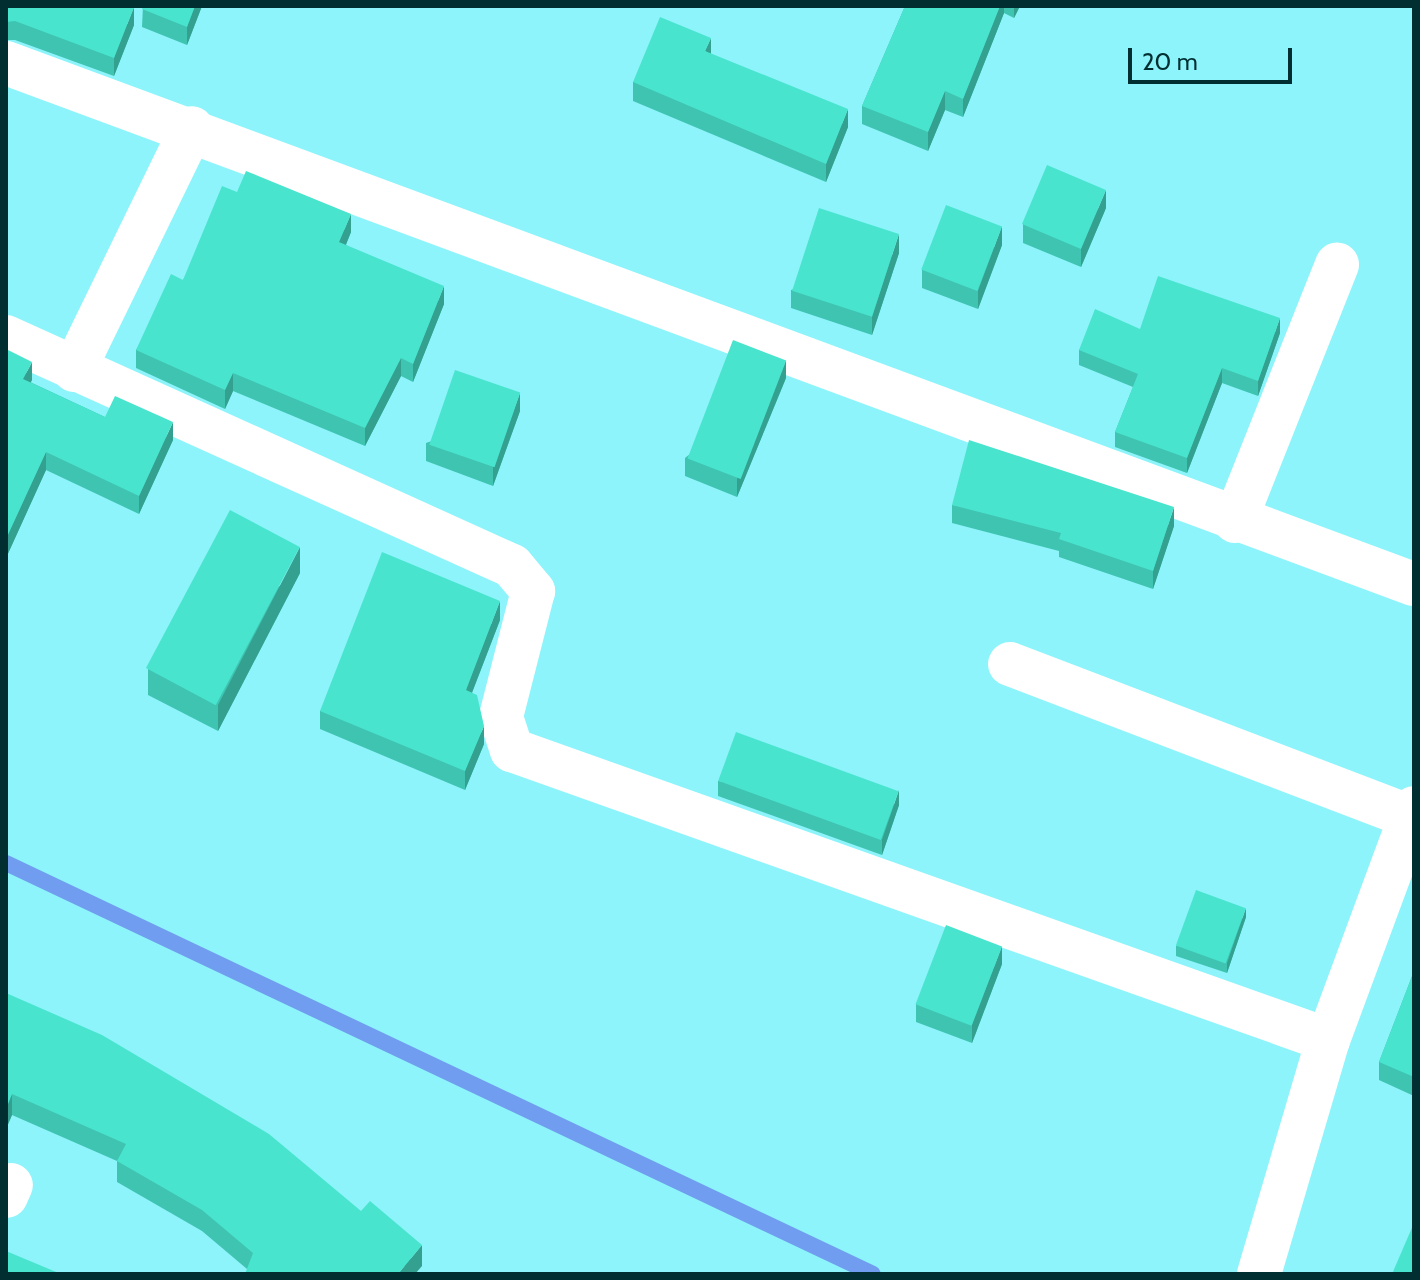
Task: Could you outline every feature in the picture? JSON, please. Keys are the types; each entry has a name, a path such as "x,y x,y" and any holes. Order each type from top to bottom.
{"street":[{"path":"6,63 192,128 1235,521 1414,584"},
{"path":"74,370 192,128"},
{"path":"1235,521 1337,265"},
{"path":"6,337 498,558 526,578 530,607 501,717 512,750 1328,1040"},
{"path":"1010,664 1412,813 1400,889 1328,1040 1259,1274"}],"building":[{"path":"6,6 134,7 114,58 15,21 6,22"},
{"path":"143,6 195,6 187,27 142,9"},
{"path":"905,6 1000,6 963,99 945,91 928,132 862,106"},
{"path":"660,17 711,38 705,51 848,109 826,164 633,82"},
{"path":"1047,165 1106,190 1081,249 1022,224"},
{"path":"246,171 351,214 339,242 444,286 413,364 401,358 365,428 233,373 225,390 136,350 171,274 183,280 222,186 237,192"},
{"path":"946,205 1002,227 977,291 921,269"},
{"path":"819,208 899,234 872,317 792,291"},
{"path":"1158,276 1280,318 1258,381 1222,368 1187,458 1115,432 1138,374 1079,350 1095,309 1140,329"},
{"path":"733,340 786,360 741,479 687,459"},
{"path":"6,349 32,362 23,379 105,417 115,396 173,422 139,496 46,452 6,539"},
{"path":"455,370 520,392 495,467 429,445"},
{"path":"969,440 1174,507 1153,571 1059,539 1061,533 952,505"},
{"path":"230,510 300,547 216,705 146,668"},
{"path":"382,552 500,601 466,690 477,695 484,726 465,771 320,711"},
{"path":"736,732 899,791 881,840 718,781"},
{"path":"1196,890 1246,908 1226,964 1176,945"},
{"path":"946,925 1002,947 972,1026 916,1004"},
{"path":"1414,971 1414,1077 1379,1062"},
{"path":"6,993 102,1035 269,1134 361,1211 370,1201 422,1245 398,1274 245,1274 253,1253 202,1210 117,1161 126,1144 12,1094 6,1109"},
{"path":"1414,1223 1414,1274 1392,1274"},
{"path":"6,1251 61,1274 6,1274"}],"waterway":[{"path":"6,863 873,1274"}]}
